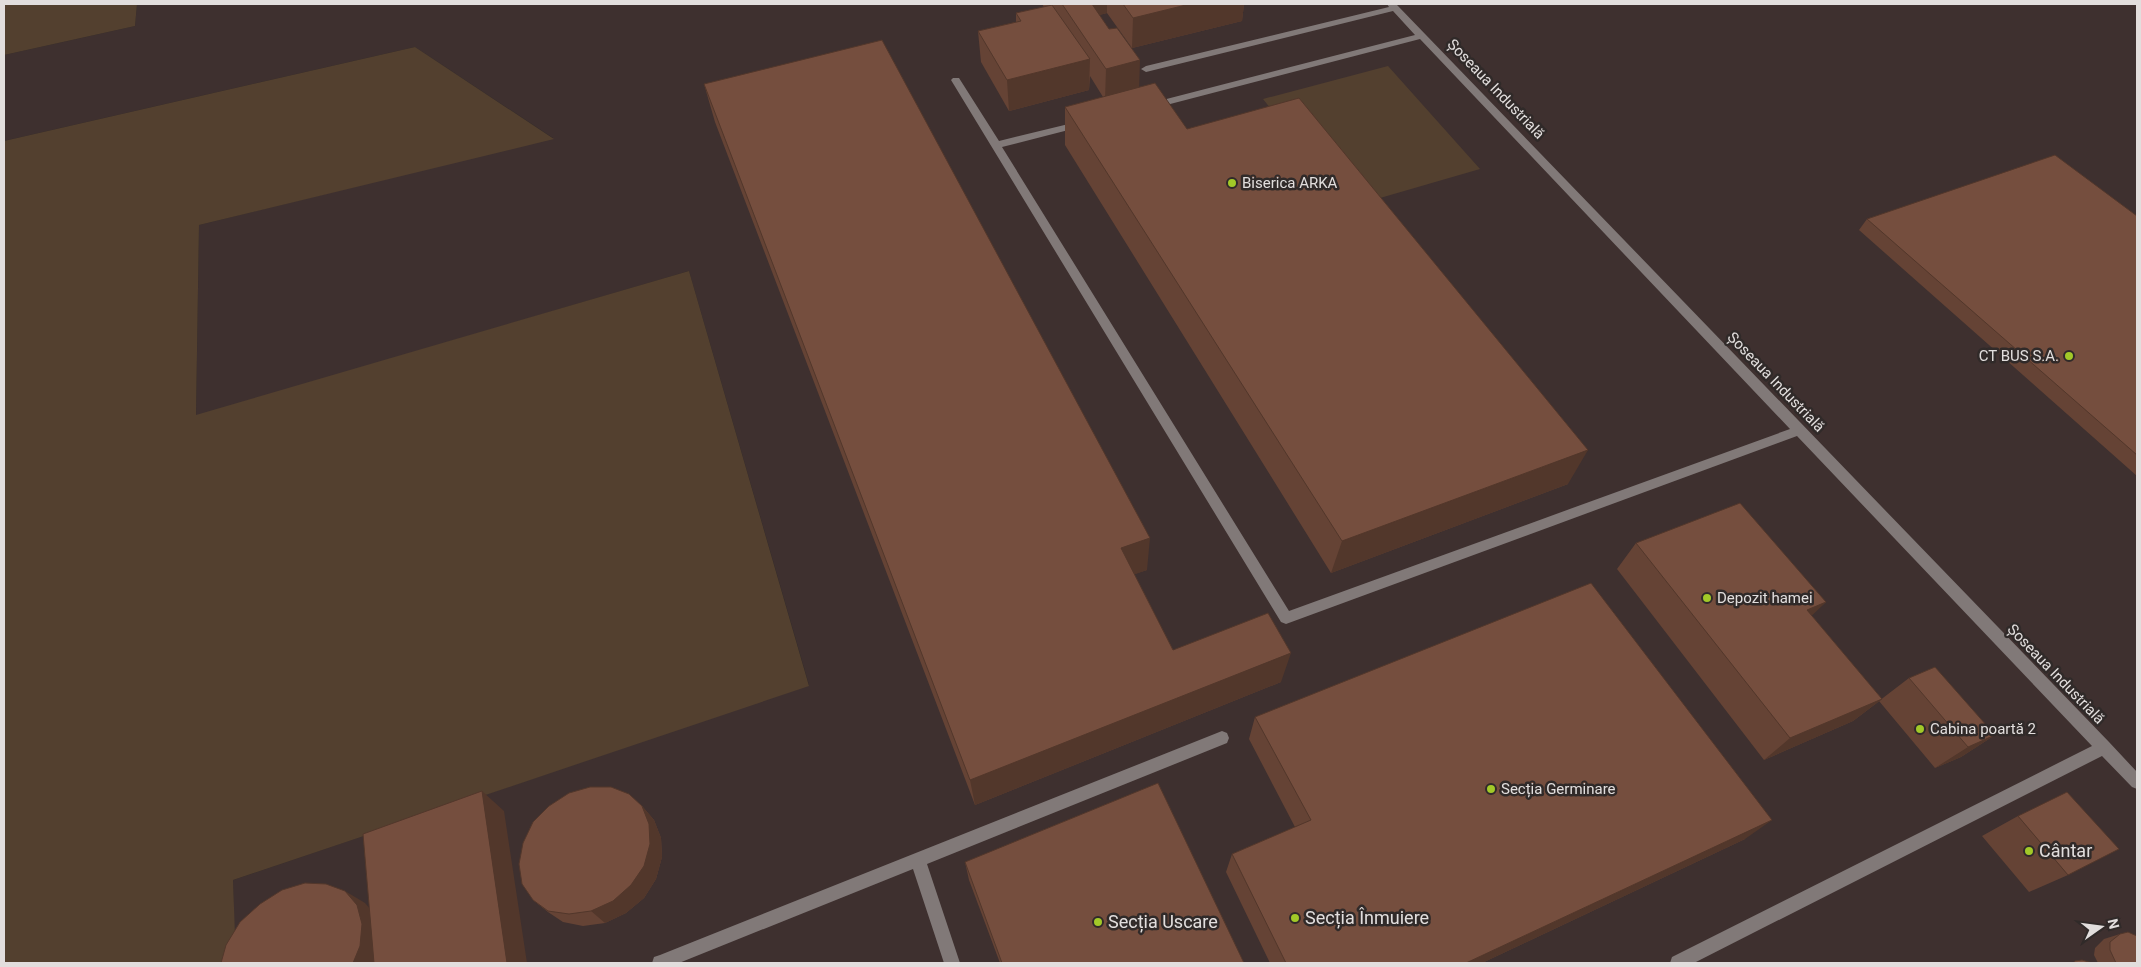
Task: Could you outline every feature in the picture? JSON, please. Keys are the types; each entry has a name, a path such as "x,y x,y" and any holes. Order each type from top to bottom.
{"street":[{"name":"Șoseaua Industrială","path":"1393,6 2137,782"},
{"path":"1146,69 1393,6"},
{"path":"1141,108 1422,36"},
{"path":"956,80 1286,618 1800,430"},
{"path":"997,145 1093,121"},
{"path":"660,963 1222,738"},
{"path":"1678,963 2104,747"},
{"path":"918,860 952,963"}],"shaded area":[{"path":"4,4 137,4 135,26 4,55"},
{"path":"137,4 2137,4 2137,963 235,963 233,880 809,685 689,271 196,416 199,225 553,138 415,47 4,141 4,55 135,26"},
{"path":"415,47 554,139 199,225 196,415 689,271 809,686 233,880 236,963 4,963 4,141"},
{"path":"1388,66 1480,169 1349,207 1263,99"}],"building":[{"path":"1062,4 1092,4 1109,29 1117,28 1140,60 1106,69"},
{"path":"1123,4 1190,4 1133,18"},
{"path":"1052,5 1090,59 1007,80 978,31 1021,21 1016,13"},
{"path":"882,40 1150,538 1121,548 1173,650 1268,613 1291,653 970,780 704,84"},
{"path":"1155,83 1187,129 1299,98 1588,450 1342,541 1065,107"},
{"name":"CT BUS S.A.","path":"2055,155 2137,216 2137,455 1867,219"},
{"path":"1740,503 1826,602 1807,610 1882,699 1790,738 1636,543"},
{"name":"Secția Germinare","path":"1591,583 1772,820 1466,963 1286,963 1232,854 1311,820 1255,717"},
{"path":"1935,667 1995,735 1968,747 1909,678"},
{"name":"Secția Uscare","path":"1158,783 1244,963 1002,963 965,862"},
{"path":"590,787 611,787 629,794 642,806 649,824 650,844 644,866 631,885 613,901 591,911 569,914 548,911 533,900 522,884 519,864 523,843 533,822 549,806 569,793"},
{"path":"482,791 507,963 374,963 363,834"},
{"path":"2067,792 2119,849 2068,875 2018,816"},
{"path":"305,883 326,884 345,891 357,905 362,924 360,946 353,963 221,963 226,945 240,922 260,904 282,890"},
{"path":"2128,932 2137,936 2137,963 2116,963 2110,950 2110,942 2120,934"},
{"path":"2082,960 2092,963 2073,963"}],"place":[{"name":"Biserica ARKA","path":"1232,183"},
{"name":"CT BUS S.A.","path":"2069,356"},
{"name":"Depozit hamei","path":"1707,598"},
{"name":"Cabina poartă 2","path":"1920,729"},
{"name":"Secția Germinare","path":"1491,789"},
{"name":"Cântar","path":"2029,851"},
{"name":"Secția Înmuiere","path":"1295,918"},
{"name":"Secția Uscare","path":"1098,922"}]}
